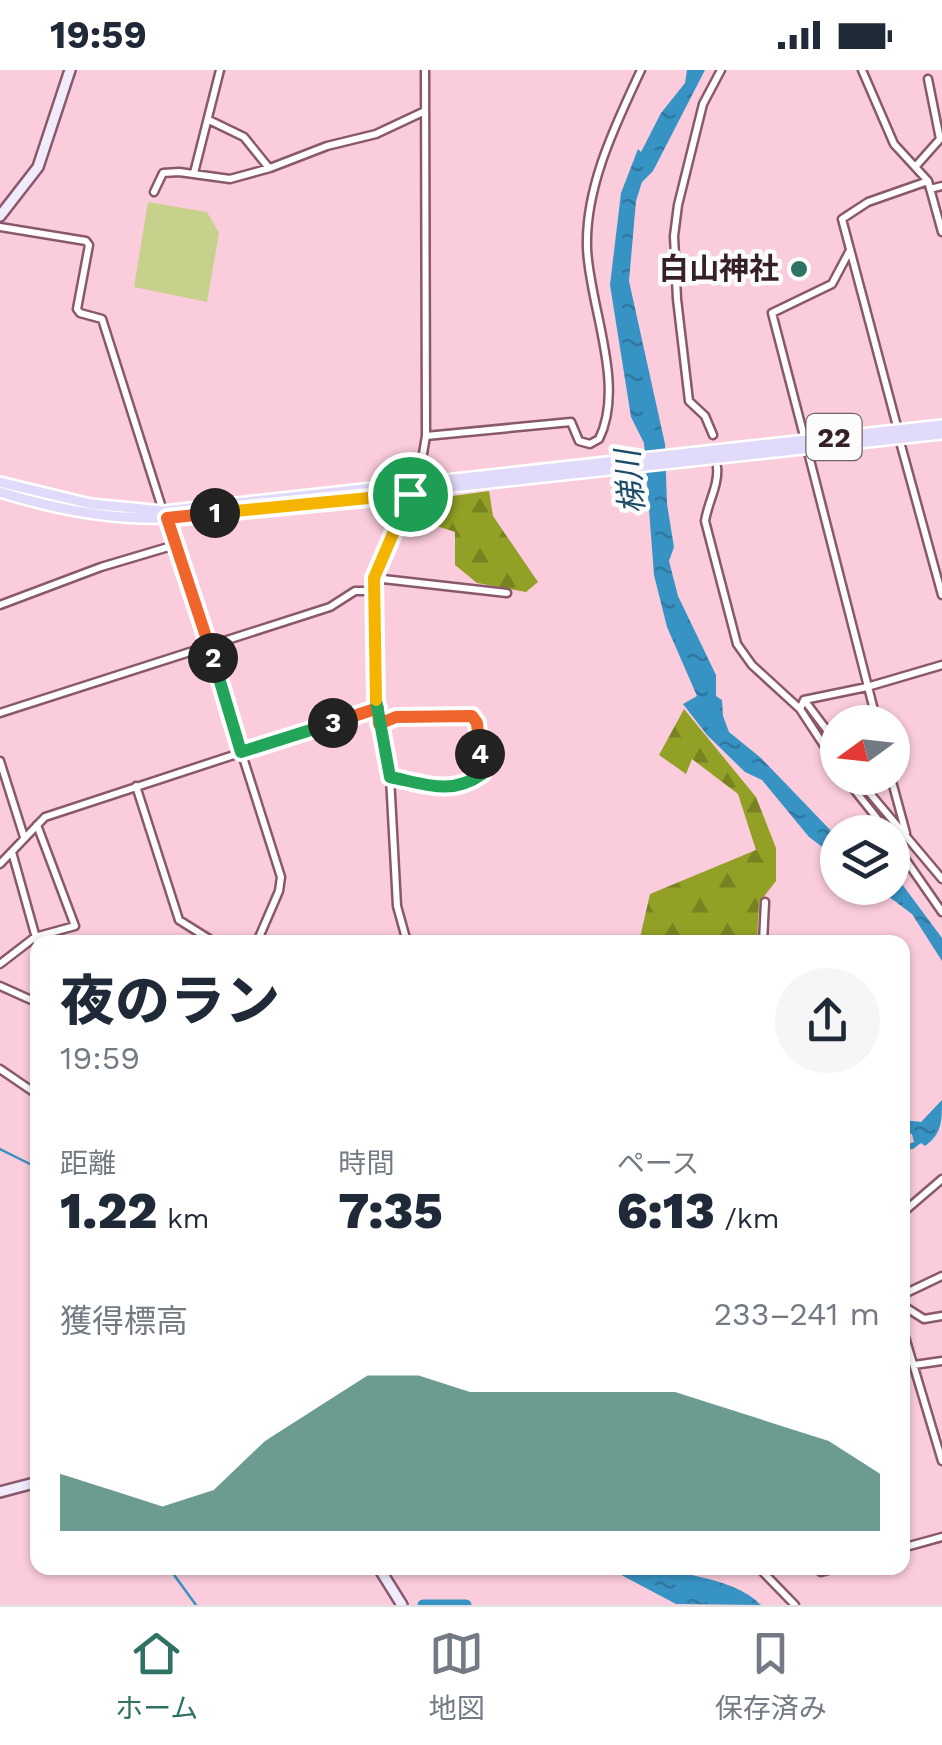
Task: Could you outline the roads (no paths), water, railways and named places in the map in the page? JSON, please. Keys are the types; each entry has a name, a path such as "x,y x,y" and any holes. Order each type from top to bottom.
{"main road":[{"path":"0,216 38,167 70,70"},
{"name":"22","path":"0,482 91,504 165,514 898,434 942,425"},
{"name":"22","path":"898,434 942,434"},
{"name":"22","path":"0,492 89,514 165,514 410,494 607,466"},
{"path":"0,1492 30,1484"},
{"path":"384,1575 402,1605"}],"street":[{"path":"194,174 220,70"},
{"path":"418,484 426,436 426,70"},
{"path":"426,436 571,422 580,442 590,444 599,439 608,409 608,386 590,274 588,231 604,157 641,70"},
{"path":"712,435 704,416 689,401 674,248 678,205 703,104 720,70"},
{"path":"862,70 894,144 929,185 942,232"},
{"path":"916,166 940,140 928,79"},
{"path":"154,192 162,173 230,179 376,134 425,111"},
{"path":"209,120 244,137 270,168"},
{"path":"942,186 929,185 868,202 842,219 942,596"},
{"path":"0,227 86,240 89,245 77,309 102,319 281,876 260,935"},
{"path":"850,251 832,284 772,313 872,705"},
{"path":"717,466 718,479 705,521 737,644 752,665 800,709 820,740"},
{"path":"406,935 398,906 390,777 374,674 374,578 410,494"},
{"path":"0,605 101,567 175,545"},
{"path":"374,578 506,592"},
{"path":"0,713 330,607 355,591 374,591"},
{"path":"804,700 942,665"},
{"path":"800,709 804,700"},
{"path":"804,700 820,721"},
{"path":"0,864 45,817 378,708"},
{"path":"379,724 396,717 459,715 472,716 477,723 482,774 469,784 452,788 390,777"},
{"path":"0,761 24,837"},
{"path":"136,786 180,920 203,935"},
{"path":"859,795 874,815"},
{"path":"869,795 887,815"},
{"path":"37,825 75,926 52,935"},
{"path":"910,838 942,879"},
{"path":"12,852 34,935"},
{"path":"910,866 942,912"},
{"path":"763,935 765,902"},
{"path":"0,964 30,945"},
{"path":"0,986 30,999"},
{"path":"0,1071 30,1091"},
{"path":"910,1207 942,1180"},
{"path":"910,1292 942,1276"},
{"path":"910,1310 924,1319 940,1317 942,1326"},
{"path":"910,1352 942,1461"},
{"path":"914,1365 942,1361"},
{"path":"910,1546 942,1537"},
{"path":"766,1575 795,1605"}],"water":[{"path":"687,70 705,70 653,171 642,182 636,201 629,281 665,444 667,504 674,547 669,561 678,596 716,675 716,696 722,700 729,732 761,758 820,819 820,845 762,780 745,772 707,735 683,704 697,696 667,627 654,575 644,443 631,417 610,285 621,193 638,149 641,152 661,113 685,83"},
{"path":"910,895 942,938 942,961 912,914 900,905 910,905"},
{"path":"942,1100 935,1137 925,1146 921,1143 910,1149 914,1142 910,1121 921,1122"},
{"path":"621,1575 693,1575 731,1586 761,1605 676,1604"}],"waterway":[{"path":"0,1149 30,1164"},
{"path":"174,1575 196,1605"},
{"path":"423,1605 466,1605"}],"place":[{"name":"白山神社","path":"799,269"}],"water label":[{"name":"梯川","path":"630,482"}]}
